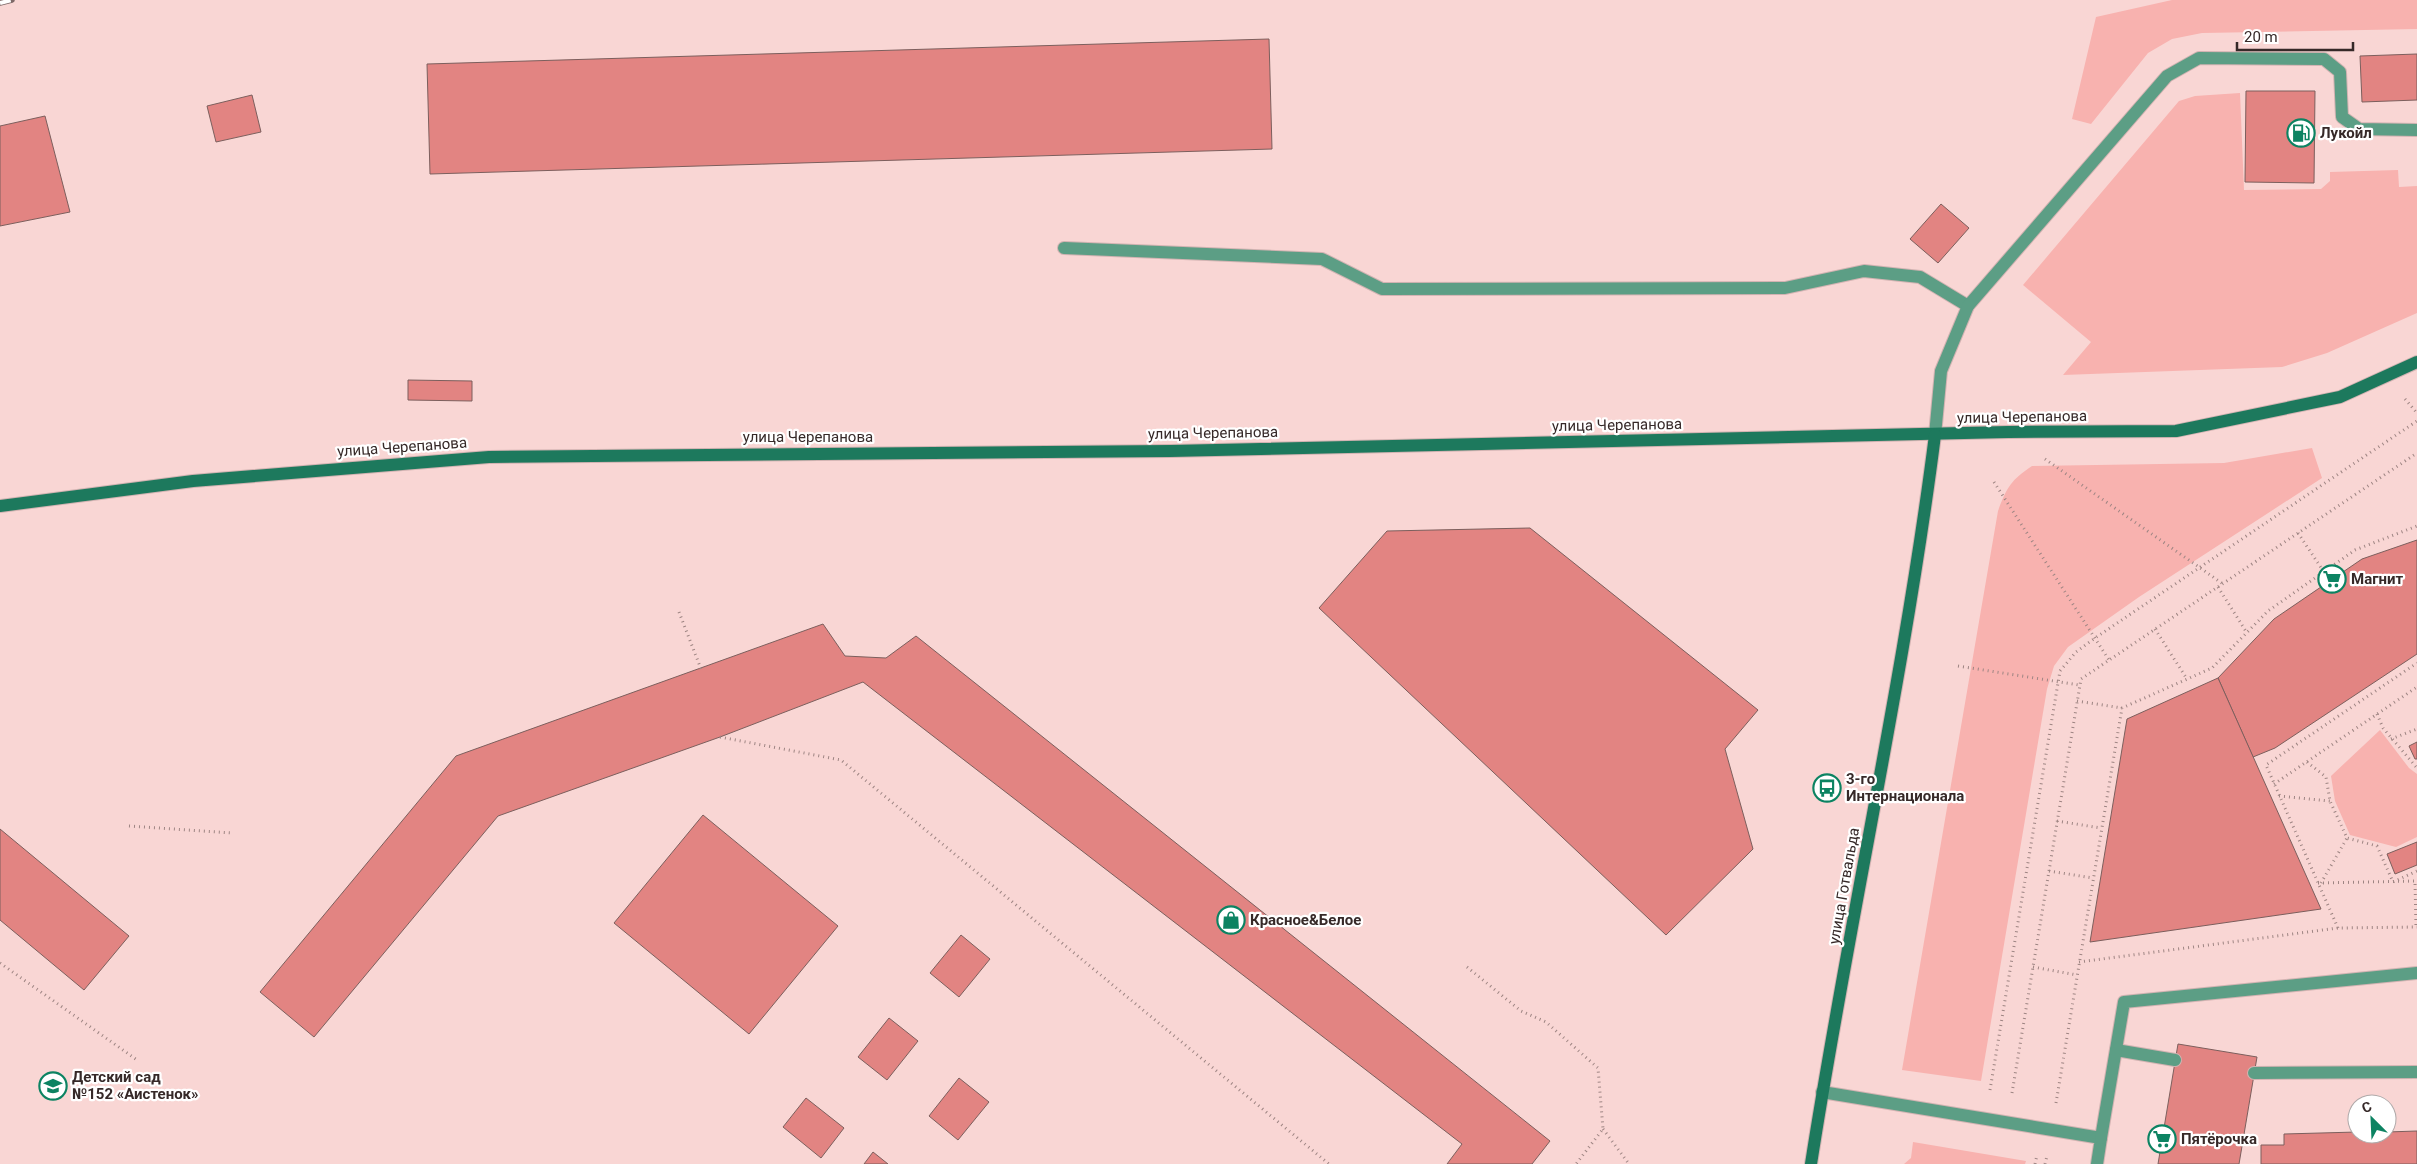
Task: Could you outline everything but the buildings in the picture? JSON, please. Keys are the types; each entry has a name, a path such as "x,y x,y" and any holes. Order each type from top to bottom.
{"main road":[{"name":"улица Черепанова","path":"0,506 193,481 489,456 1180,451 2176,431 2340,397 2417,362"},
{"name":"улица Готвальда","path":"1811,1164 1822,1092 1868,849 1926,505 1935,435"}],"lane":[{"path":"1935,435 1941,371 1968,306 2167,76 2200,58 2324,59 2340,72 2342,117 2359,129 2417,130"},
{"path":"1064,248 1322,259 1382,289 1784,288 1864,271 1920,276 1968,306"},
{"path":"2097,1164 2124,1002 2417,973"},
{"path":"2116,1050 2176,1060"},
{"path":"2254,1073 2417,1072"},
{"path":"1822,1092 2101,1138"}],"path":[{"path":"2405,399 2417,413"},
{"path":"1990,1090 2060,671 2076,652 2095,638 2417,421"},
{"path":"2012,1094 2080,679 2417,453"},
{"path":"2038,454 2223,584"},
{"path":"1994,482 2109,660"},
{"path":"2077,701 2122,708 2212,668 2268,611 2355,550 2417,526"},
{"path":"2298,533 2324,572"},
{"path":"2218,587 2247,633"},
{"path":"680,612 701,669"},
{"path":"2155,629 2187,679"},
{"path":"2338,928 2320,883 2266,765 2417,663"},
{"path":"1958,666 2079,685"},
{"path":"2274,784 2417,687"},
{"path":"2052,1130 2122,708"},
{"path":"2377,714 2383,728 2391,739 2417,768"},
{"path":"2391,739 2417,729"},
{"path":"720,737 841,760 1328,1164"},
{"path":"2307,762 2326,778 2330,801 2347,838"},
{"path":"2279,796 2330,801"},
{"path":"2057,821 2101,828"},
{"path":"128,826 232,833"},
{"path":"2320,883 2347,838"},
{"path":"2347,838 2378,846 2393,882"},
{"path":"2049,871 2093,878"},
{"path":"2393,882 2417,872"},
{"path":"2079,962 2338,928 2416,927 2416,881 2320,883"},
{"path":"0,963 137,1060"},
{"path":"1467,966 1521,1011 1546,1022 1598,1068 1604,1129 1629,1164"},
{"path":"2033,967 2077,974"},
{"path":"1576,1164 1604,1129"}],"shaded area":[{"path":"2172,0 2417,0 2417,29 2202,33 2172,39 2148,53 2091,124 2072,119 2096,17"},
{"path":"2240,93 2244,190 2321,189 2330,181 2330,172 2398,170 2399,187 2417,186 2417,313 2327,353 2282,367 2063,375 2091,342 2023,285 2179,101 2195,96"},
{"path":"2312,448 2322,478 2139,597 2068,647 2054,666 2047,689 1981,1081 1902,1070 1998,511 2010,485 2032,466 2224,463"},
{"path":"2380,730 2409,768 2417,774 2417,837 2396,847 2350,835 2335,801 2331,776"},
{"path":"1913,1142 2026,1161 2025,1164 1904,1164 1911,1158"}],"railway":[{"path":"0,3 12,0"}],"place":[{"name":"Лукойл","path":"2301,133"},
{"name":"Магнит","path":"2332,579"},
{"name":"3-го Интернационала","path":"1827,788"},
{"name":"Красное&Белое","path":"1231,920"},
{"name":"Детский сад №152 «Аистенок»","path":"53,1086"},
{"name":"Пятёрочка","path":"2162,1139"}]}
